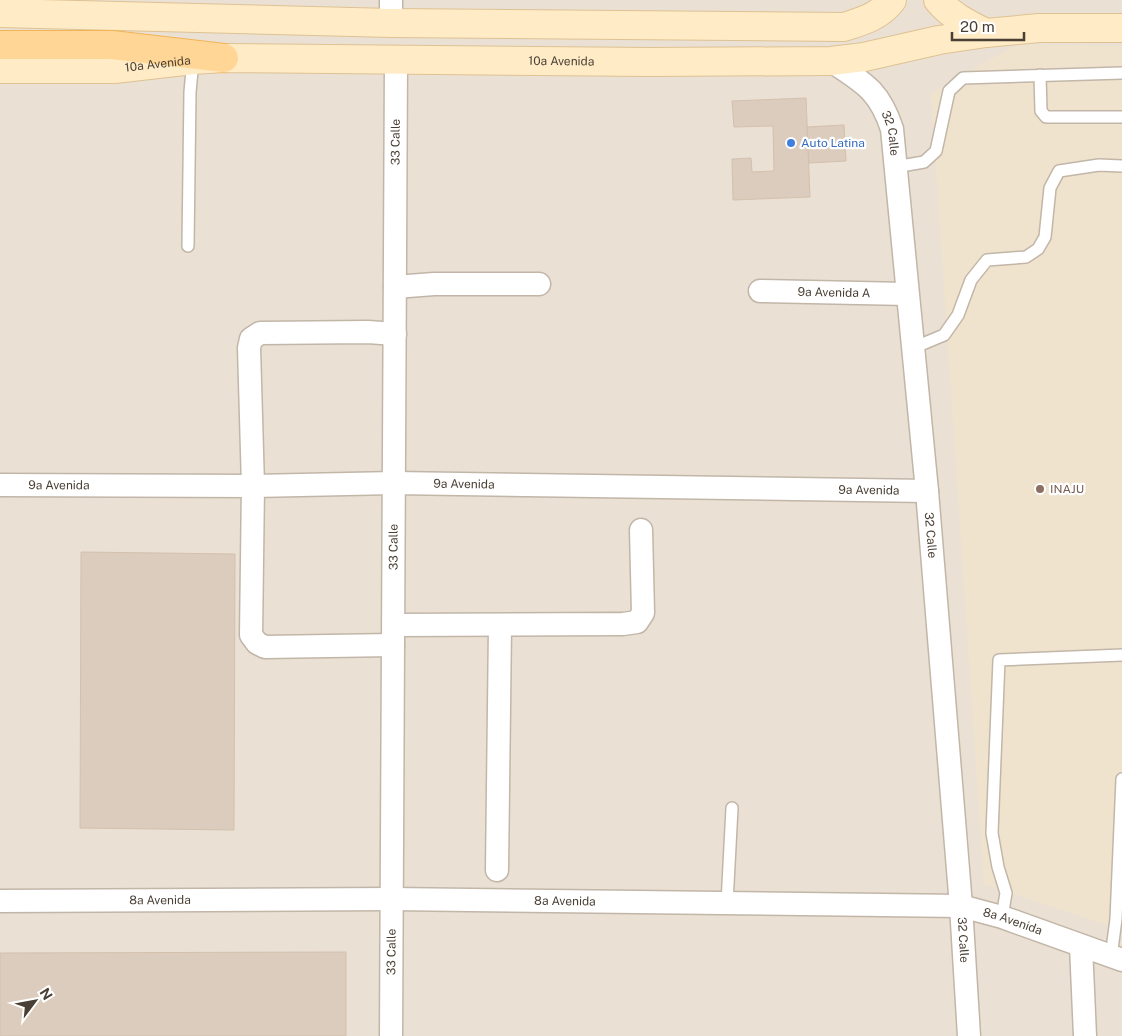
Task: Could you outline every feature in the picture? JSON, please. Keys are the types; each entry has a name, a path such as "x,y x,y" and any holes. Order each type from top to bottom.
{"main road":[{"path":"938,0 946,10 986,33"},
{"path":"0,13 391,12 504,24 844,27 868,20 889,4"},
{"path":"396,59 401,49 407,45 504,24"},
{"name":"10a Avenida","path":"0,70 114,69 224,58 649,62 831,61 864,57 939,40 986,33 1039,28 1122,28"},
{"path":"0,45 112,45 224,58"}],"street":[{"name":"33 Calle","path":"392,1036 396,59"},
{"name":"32 Calle","path":"831,61 866,84 877,96 886,112 892,129 927,491 961,906 969,1036"},
{"path":"395,287 434,284 539,284"},
{"name":"9a Avenida A","path":"760,291 907,294"},
{"path":"395,334 368,332 260,333 252,339 249,348 253,486 250,635 257,643 266,647 500,626 623,624 637,622 643,613 641,530"},
{"name":"9a Avenida","path":"0,485 253,486 394,483 927,491"},
{"path":"498,870 500,626"},
{"name":"8a Avenida","path":"0,901 392,899 961,906 1002,917 1117,958"},
{"path":"1081,946 1085,1036"}],"lane":[{"path":"188,246 192,60"},
{"path":"895,168 924,162 936,151 949,91 963,78 1122,72"},
{"path":"1040,75 1041,111 1046,117 1122,116"},
{"path":"913,348 944,335 958,315 971,280 987,260 1026,257 1038,249 1045,237 1050,188 1059,171 1099,165 1122,166"},
{"path":"1002,917 1006,894 998,867 992,833 998,660 1122,655"},
{"path":"1117,958 1116,919 1122,779"},
{"path":"727,903 732,808"}],"shaded area":[{"path":"0,0 1122,0 1122,1036 0,1036"},
{"name":"INAJU","path":"1018,44 1122,46 1122,930 984,884 931,93"}],"building":[{"name":"Auto Latina","path":"806,98 810,197 733,200 732,159 751,158 752,172 774,171 773,126 734,127 732,101"},
{"path":"844,125 846,161 809,163 807,127"},
{"path":"81,552 235,554 234,830 80,828"},
{"path":"346,952 346,1036 0,1036 0,953"}],"place":[{"name":"Auto Latina","path":"791,143"},
{"name":"INAJU","path":"1040,489"}]}
